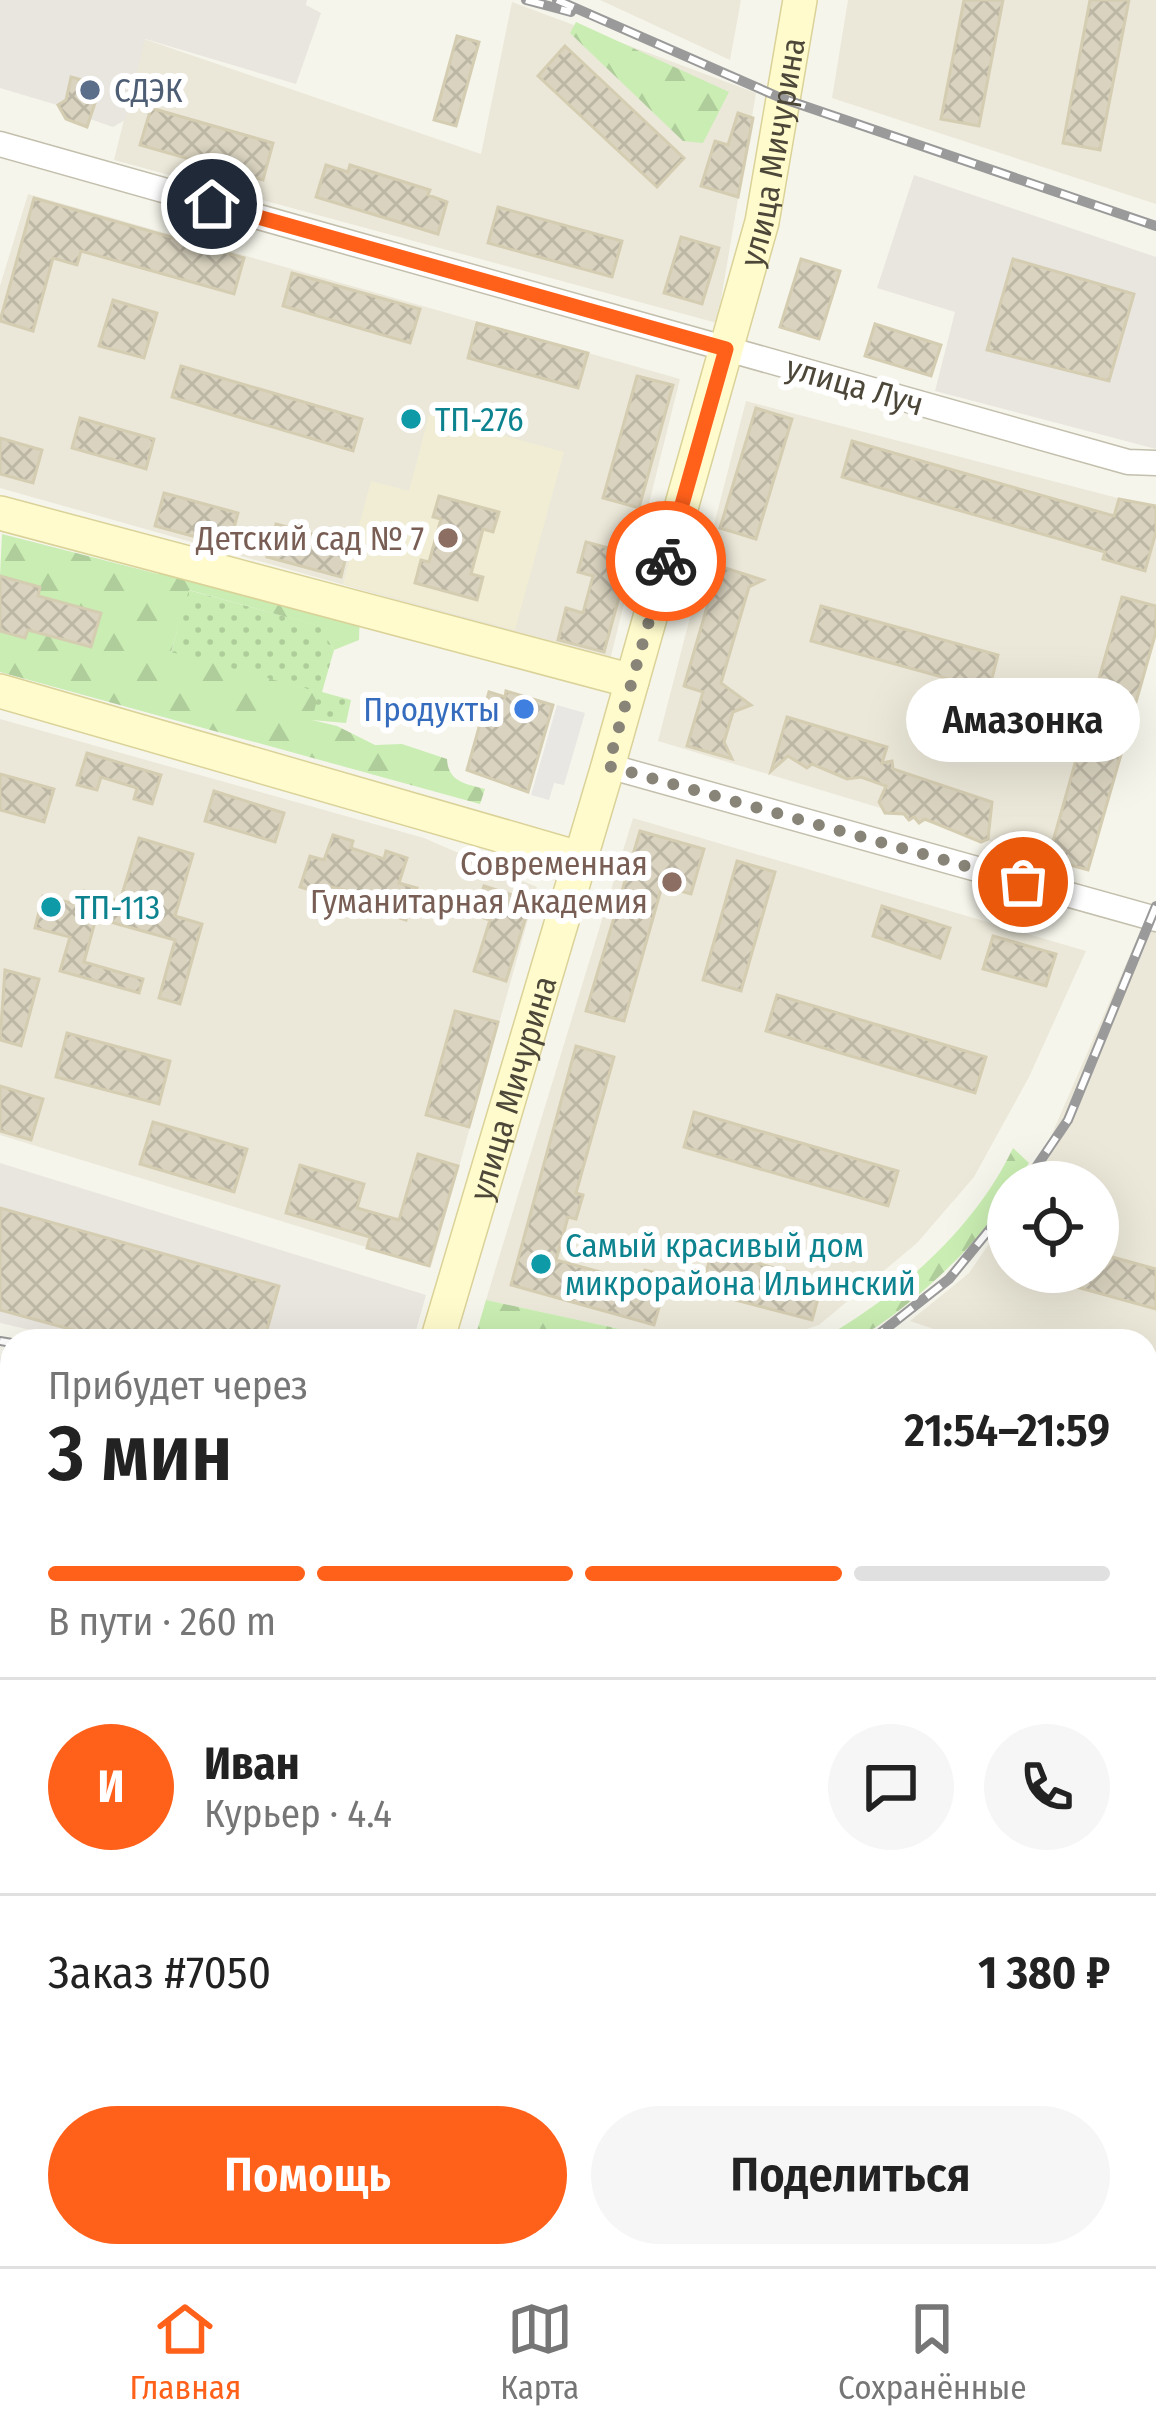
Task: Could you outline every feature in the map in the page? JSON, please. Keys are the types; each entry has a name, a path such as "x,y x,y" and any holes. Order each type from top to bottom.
{"main road":[{"name":"улица Мичурина","path":"441,1329 608,766 762,222 800,0"},
{"path":"0,513 632,681"},
{"path":"0,691 579,858"}],"street":[{"name":"улица Луч","path":"0,144 1128,462 1156,463"},
{"path":"608,766 1156,919"}],"shaded area":[{"path":"0,0 307,0 306,5 321,13 296,84 145,39 125,120 113,127 90,119 87,127 66,119 57,105 0,88"},
{"path":"600,0 741,0 730,60"},
{"path":"848,0 1156,0 1156,204 832,98"},
{"path":"512,2 756,93 717,323 114,160 144,39 481,154"},
{"path":"914,175 1156,257 1156,449 935,391 955,312 877,288"},
{"path":"28,194 680,379 610,660 0,488 0,286"},
{"path":"746,401 1156,508 1156,633 1089,871 658,741"},
{"name":"Детский сад № 7","path":"429,415 564,452 515,630 343,584 371,481 409,491"},
{"path":"557,705 585,713 564,785 554,783 549,800 531,795"},
{"path":"0,719 424,838 537,887 431,1267 0,1135"},
{"path":"633,818 1086,951 1029,1077 974,1177 917,1243 819,1325 807,1329 620,1329 486,1300"},
{"path":"1143,925 1156,928 1156,1329 934,1329 910,1321 969,1273 987,1247 987,1293 1119,1293 1119,1161 1040,1161"},
{"path":"0,1163 426,1295 416,1329 26,1329 0,1323"}],"green space":[{"path":"576,22 729,92 703,143 683,141 570,33"},
{"path":"2,534 158,574 165,557 360,609 359,640 334,650 319,626 189,590 171,652 319,692 312,720 337,726 375,745 402,744 447,759 454,777 485,789 480,804 0,672 0,631 25,638 28,630 91,647 101,614 38,596 40,587 0,576"},
{"path":"188,590 320,626 334,650 322,692 351,700 346,723 311,720 318,692 171,653"},
{"path":"1013,1148 1027,1161 1006,1161"},
{"path":"987,1192 987,1225 946,1270 872,1329 838,1329 904,1283"},
{"path":"486,1300 620,1329 478,1329"}],"building":[{"path":"964,0 1003,0 979,126 941,119"},
{"path":"1090,0 1129,0 1100,150 1063,143"},
{"path":"457,36 479,42 456,126 434,120"},
{"path":"565,46 684,158 657,187 538,76"},
{"path":"71,77 101,85 87,127 66,119 58,105 66,100"},
{"path":"151,108 273,143 263,180 140,145"},
{"path":"738,113 753,118 738,197 701,186 715,141 728,145"},
{"path":"326,165 348,172 350,165 430,190 428,195 447,202 438,234 316,197"},
{"path":"34,198 244,258 234,294 81,251 77,265 53,258 33,331 0,321"},
{"path":"498,207 622,241 612,277 488,243"},
{"path":"681,237 719,248 702,304 664,293"},
{"path":"801,259 840,271 819,339 780,327"},
{"path":"1013,259 1134,294 1109,381 987,350"},
{"path":"292,273 420,309 410,343 283,306"},
{"path":"113,300 157,313 144,358 99,346"},
{"path":"477,323 588,353 578,388 468,358"},
{"path":"875,324 941,345 931,376 865,356"},
{"path":"181,366 362,419 353,451 172,397"},
{"path":"637,376 673,385 639,508 603,498"},
{"path":"756,408 792,419 756,539 720,528"},
{"path":"80,418 154,439 146,469 72,448"},
{"path":"0,438 42,450 33,483 0,474"},
{"path":"852,441 1114,516 1119,499 1156,506 1156,532 1145,571 1103,559 1105,552 842,477"},
{"path":"164,493 238,513 229,546 155,526"},
{"path":"439,496 499,512 493,532 483,529 471,574 483,577 477,600 415,583 421,560 429,562 441,519 433,517"},
{"path":"276,524 349,544 341,577 267,557"},
{"path":"586,542 631,554 604,652 558,640 566,608 583,613 593,576 578,572"},
{"path":"719,566 763,580 749,587 721,683 751,705 733,712 724,742 732,759 687,746 703,692 684,686"},
{"path":"0,576 40,587 38,596 101,613 91,647 28,630 25,638 0,631"},
{"path":"1122,597 1156,606 1156,632 1088,870 1048,859"},
{"path":"821,606 998,655 989,690 811,641"},
{"path":"506,691 553,705 528,792 467,770 489,692 505,697"},
{"path":"787,717 887,747 882,763 892,761 893,769 992,802 988,839 981,842 925,819 919,823 904,814 885,813 879,802 886,786 861,777 847,779 812,764 807,768 788,756 771,771"},
{"path":"87,753 161,775 152,804 134,799 137,788 101,777 97,790 77,785"},
{"path":"0,774 54,789 44,822 0,810"},
{"path":"214,791 284,813 275,842 205,821"},
{"path":"640,831 704,849 691,894 662,886 624,1021 586,1011"},
{"path":"333,835 353,841 351,848 384,859 386,851 407,858 399,883 417,888 406,920 388,914 392,903 364,894 322,885 319,893 300,887 310,856 324,860"},
{"path":"139,838 193,854 175,916 202,924 180,1004 159,998 175,940 96,918 84,962 143,979 139,993 60,971 70,937 35,928 43,896 80,905 84,891 120,901"},
{"path":"737,861 775,872 741,991 703,980"},
{"path":"484,886 531,901 506,981 474,971 490,920 475,915"},
{"path":"882,906 950,928 940,958 873,936"},
{"path":"993,936 1056,954 1046,986 983,969"},
{"path":"5,970 39,979 21,1046 0,1040"},
{"path":"777,995 986,1057 975,1093 766,1031"},
{"path":"455,1011 498,1022 469,1127 426,1115"},
{"path":"67,1033 170,1061 159,1104 56,1077"},
{"path":"576,1046 614,1057 576,1193 583,1195 576,1219 568,1217 556,1260 641,1283 645,1270 668,1276 654,1325 511,1285"},
{"path":"0,1086 43,1099 31,1140 0,1131"},
{"path":"694,1112 898,1171 888,1206 684,1147"},
{"path":"153,1122 247,1149 234,1192 140,1164"},
{"path":"418,1154 458,1166 429,1266 367,1248 370,1237 286,1213 300,1165 364,1184 357,1208 399,1220"},
{"path":"0,1208 279,1286 267,1329 69,1329 0,1310"},
{"path":"712,1251 823,1281 812,1320 701,1291"},
{"path":"1119,1259 1156,1269 1156,1309 1098,1293 1119,1293"}],"railway":[{"path":"526,0 571,12"},
{"path":"557,0 781,98 1156,226"},
{"path":"1040,1161 1068,1120 1156,906"},
{"path":"885,1329 949,1279 987,1233"}],"way so far":[{"path":"666,561 608,766 1023,882"}],"place":[{"name":"СДЭК","path":"90,90"},
{"name":"ТП-276","path":"411,419"},
{"name":"Детский сад № 7","path":"448,538"},
{"name":"Продукты","path":"524,709"},
{"name":"Современная Гуманитарная Академия","path":"672,882"},
{"name":"Амазонка","path":"1023,882"},
{"name":"ТП-113","path":"51,907"},
{"name":"Самый красивый дом микрорайона Ильинский","path":"541,1264"}],"route":[{"path":"212,204 726,349 666,561"}]}
